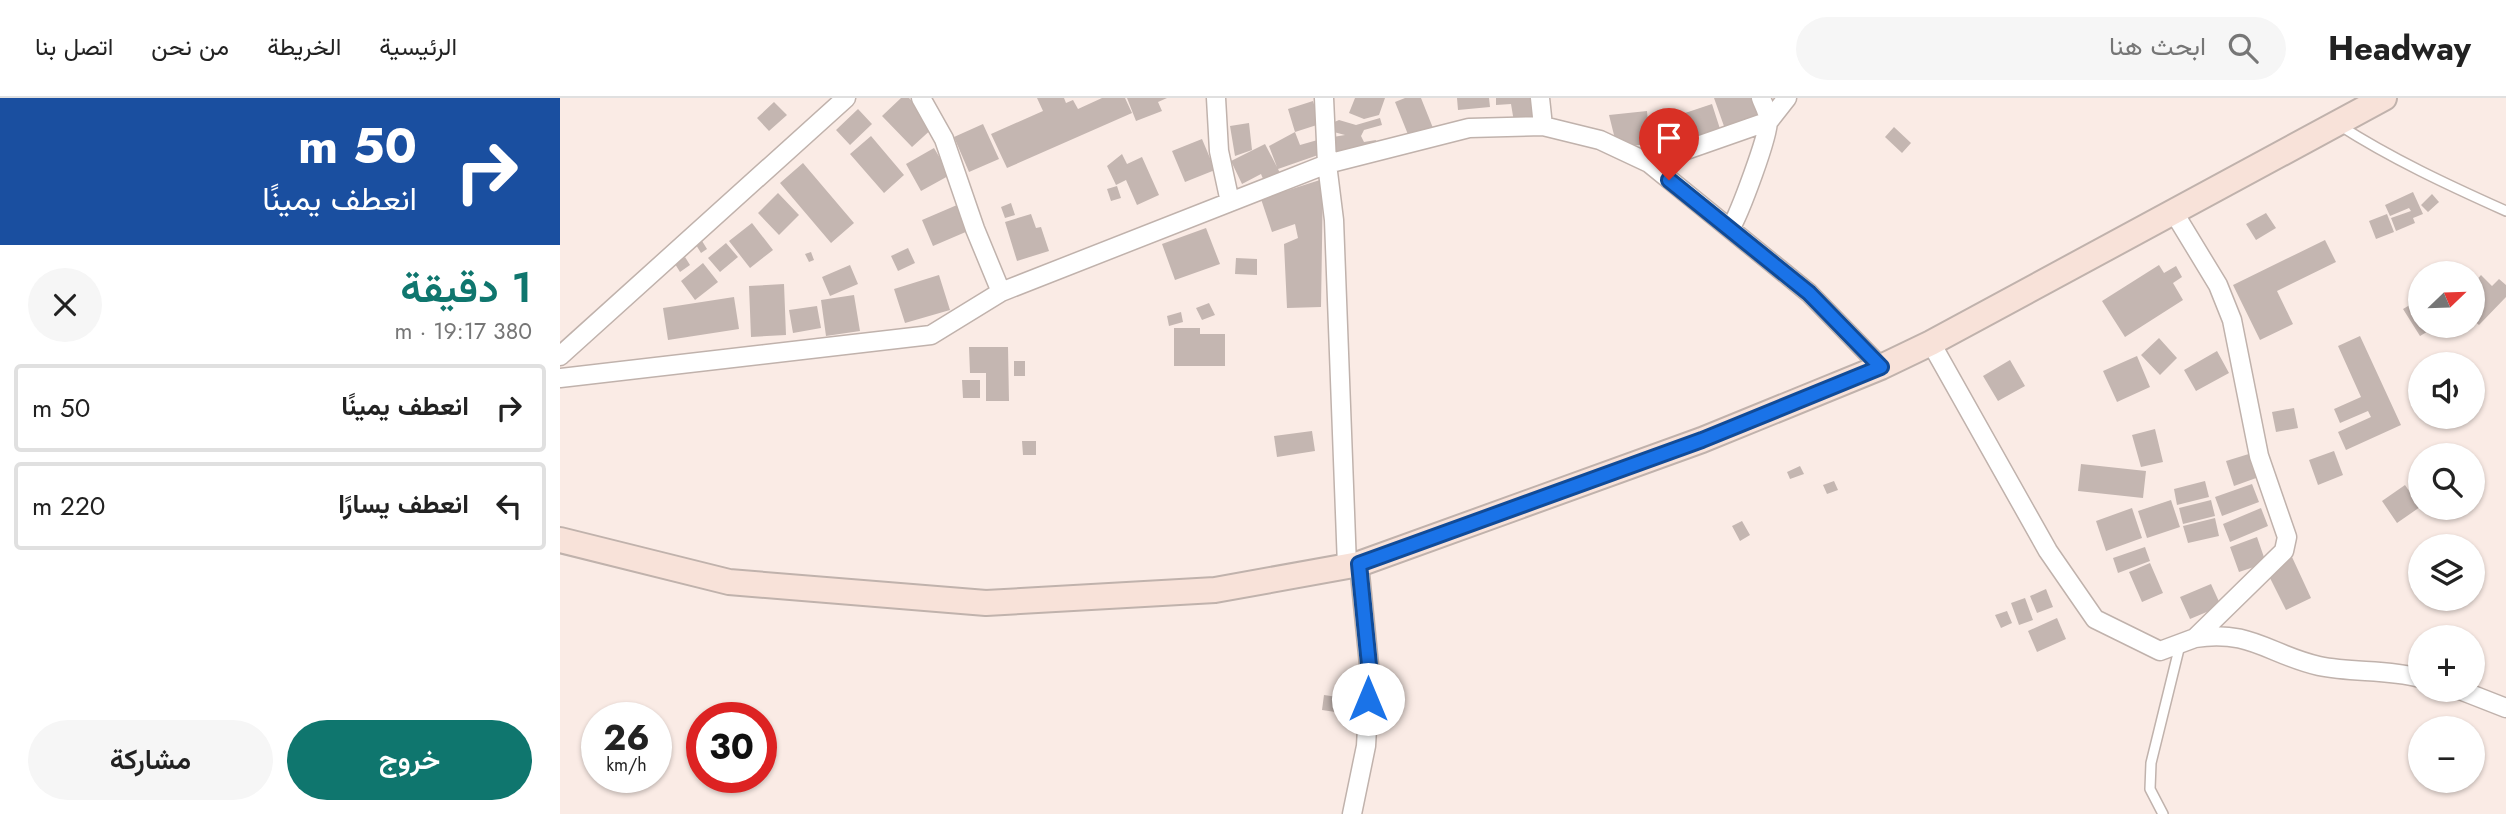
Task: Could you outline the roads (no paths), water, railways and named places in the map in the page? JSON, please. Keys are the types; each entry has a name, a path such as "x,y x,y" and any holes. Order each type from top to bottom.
{"main road":[{"path":"560,540 729,582 986,603 1215,590 1353,565 1702,440 1881,367 1931,343 2384,98"}],"street":[{"path":"560,356 846,98"},
{"path":"921,98 944,139 975,229 1001,292"},
{"path":"1216,98 1220,151 1230,202"},
{"path":"1324,98 1327,164 1334,220 1353,565 1370,675 1366,746 1352,814"},
{"path":"1540,98 1543,126"},
{"path":"1761,98 1769,121"},
{"path":"1730,229 1736,221 1769,121 1787,98"},
{"path":"1649,163 1769,121"},
{"path":"560,378 931,335 1001,292 1327,164 1469,128 1543,126 1600,140 1649,163 1809,293 1881,367"},
{"path":"2173,211 2218,285 2232,320 2259,456 2287,537 2284,551 2188,640"},
{"path":"1931,343 2049,551 2095,619 2160,651 2188,640 2216,635 2246,639 2316,665 2408,676"},
{"path":"2485,700 2506,708"}],"lane":[{"path":"2338,124 2376,149 2506,211"},
{"path":"2163,814 2150,789 2151,763 2188,640"}]}
